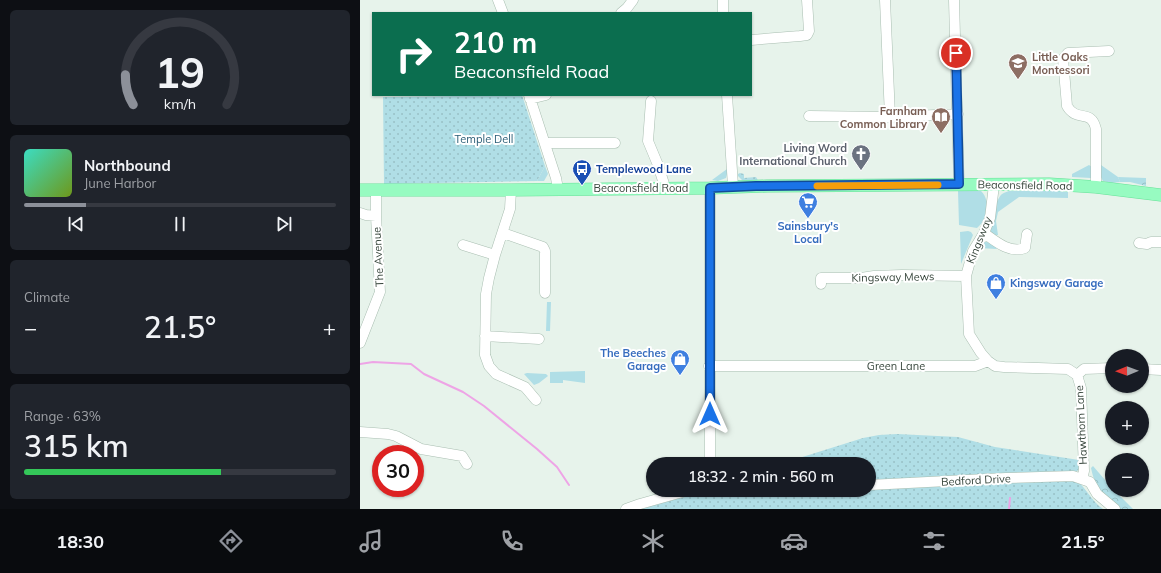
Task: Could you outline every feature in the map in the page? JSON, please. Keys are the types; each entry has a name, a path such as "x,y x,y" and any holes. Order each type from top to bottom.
{"main road":[{"name":"Beaconsfield Road","path":"360,190 511,190 665,187 710,188 733,186 1049,184 1096,187 1161,195"}],"street":[{"path":"498,0 503,12"},
{"path":"622,12 633,0"},
{"path":"723,0 723,12"},
{"path":"752,40 807,35 809,30 807,0"},
{"path":"885,0 890,117"},
{"path":"954,0 959,184"},
{"path":"1096,187 1096,129 1094,122 1088,117 1080,116 1071,112 1067,106 1063,59 1068,53 1109,50"},
{"path":"727,96 733,186"},
{"path":"529,97 545,143 558,189"},
{"path":"651,101 648,140 665,187"},
{"path":"809,116 890,117 958,114"},
{"path":"545,143 615,143"},
{"name":"Kingsway","path":"988,361 969,334 966,276 973,251 990,218 994,185"},
{"path":"710,188 710,457"},
{"name":"The Avenue","path":"360,343 380,292 376,190"},
{"path":"511,190 510,209 495,255 486,294 485,355 489,366 496,374 525,387 536,400"},
{"path":"360,213 376,216"},
{"path":"984,232 996,242 1010,248 1021,249 1025,248 1027,234"},
{"path":"503,233 543,247 545,251 545,293"},
{"path":"1139,243 1147,244 1151,242 1161,242"},
{"path":"463,245 495,255"},
{"name":"Kingsway Mews","path":"820,277 861,278 902,275 966,276"},
{"path":"485,336 539,339"},
{"path":"988,361 995,366 1004,367 1068,369 1077,375 1084,369 1105,368"},
{"name":"Green Lane","path":"710,366 975,366 988,361"},
{"path":"1149,369 1161,370"},
{"name":"Hawthorn Lane","path":"1077,375 1081,388 1084,471 1082,479 1090,482 1097,494 1114,509"},
{"path":"360,432 396,436 421,449 462,456 467,464"},
{"name":"Bedford Drive","path":"876,485 1073,476 1082,479"},
{"path":"626,509 665,497"}],"green space":[{"name":"Temple Dell","path":"522,96 545,166 537,181 384,184 383,97"},
{"path":"1089,165 1092,167 1091,178 1072,177 1072,174"},
{"path":"1101,165 1118,177 1120,182 1111,183 1103,181 1099,171"},
{"path":"545,166 548,174 544,181 537,181"},
{"path":"727,169 726,178 718,181 712,180"},
{"path":"740,173 744,174 744,178 756,177 759,182 742,180 738,176"},
{"path":"1118,177 1146,178 1146,186 1130,182 1120,182"},
{"path":"980,190 984,194 987,204 986,214 981,224 977,228 959,225 958,191"},
{"path":"1012,190 1068,191 1068,198 1019,197 998,212 996,221 998,235 995,235 991,232 995,206 1002,194"},
{"path":"968,231 973,235 961,264 960,232"},
{"path":"983,242 991,243 997,249 978,248"},
{"path":"547,302 551,302 550,331 546,331"},
{"path":"585,371 585,383 563,380 563,383 550,383 550,372"},
{"path":"524,374 546,374 548,376 534,385"},
{"path":"897,434 958,437 995,447 1079,460 1080,468 1076,472 876,482 876,457 802,457 863,438"},
{"path":"1093,466 1105,480 1105,496 1097,486 1091,468"},
{"path":"1075,479 1103,509 634,509 685,497 876,497 876,488"},
{"path":"1106,497 1121,497 1133,509 1118,509"}],"waterway":[{"path":"360,364 373,362 411,364 424,374 463,392 484,406 537,449 557,467 569,485"},
{"path":"1009,509 1010,498"}],"slow traffic":[{"path":"817,186 938,185"}],"place":[{"name":"Little Oaks Montessori","path":"1018,80"},
{"name":"Farnham Common Library","path":"941,134"},
{"name":"Living Word International Church","path":"861,171"},
{"name":"Templewood Lane","path":"582,186"},
{"name":"Sainsbury's Local","path":"808,219"},
{"name":"Kingsway Garage","path":"996,300"},
{"name":"The Beeches Garage","path":"680,376"}],"route":[{"path":"710,414 710,188 733,186 959,184 956,53"}]}
